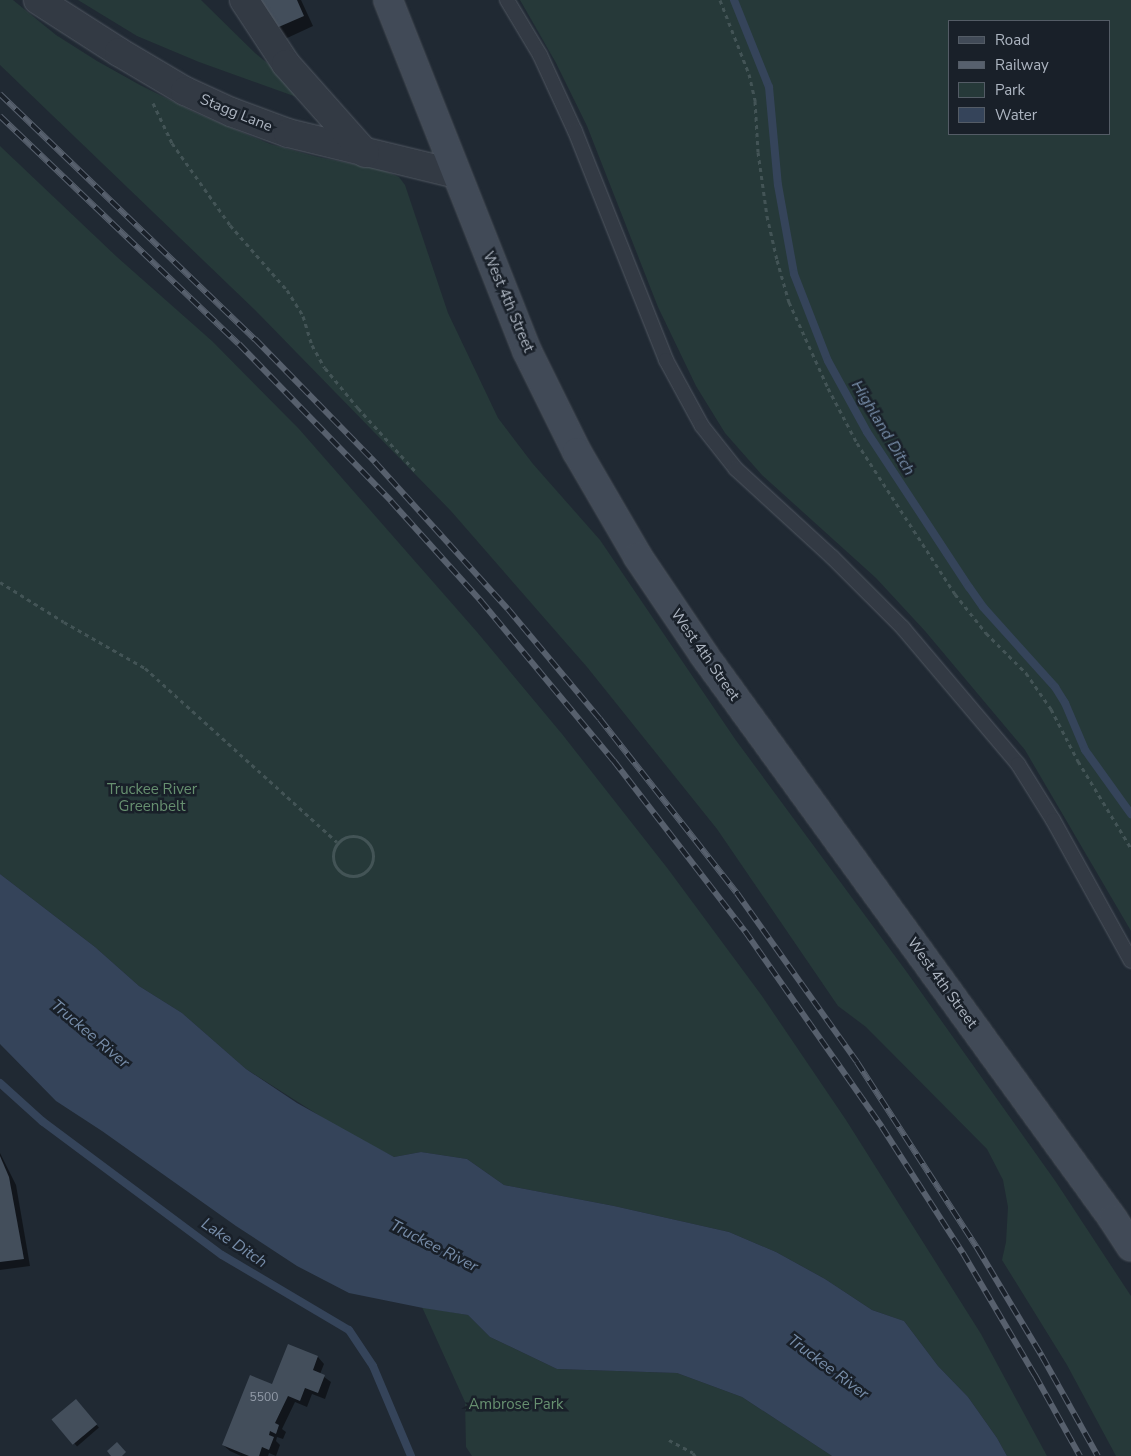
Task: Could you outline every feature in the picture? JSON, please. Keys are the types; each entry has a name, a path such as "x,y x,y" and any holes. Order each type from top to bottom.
{"main road":[{"name":"West 4th Street","path":"388,0 527,351 577,452 638,557 704,655 1113,1218 1131,1247"}],"street":[{"name":"Stagg Lane","path":"38,0 185,92 231,112 288,133 456,174"},
{"path":"244,0 286,64 365,153"}],"lane":[{"path":"507,0 540,55 575,131 666,360 702,426 736,469 832,557 903,628 1018,764 1053,820 1131,962"}],"path":[{"path":"720,0 749,74 755,101 758,152 767,216 777,260 789,302 828,388 858,443 955,594 986,633 1026,673 1051,709 1078,760 1131,848"},
{"path":"137,63 154,107 172,143 230,225 287,290 303,316 312,346 325,368 358,408 416,472"},
{"path":"0,582 64,622 145,668 337,842"},
{"path":"355,835 365,839 371,846 373,856 371,865 365,873 355,876 346,875 337,870 333,861 333,851 337,842 355,835"},
{"path":"669,1440 693,1453 695,1456"}],"green space":[{"path":"0,0 13,0 56,35 97,61 196,113 270,144 318,157 383,170 399,177 405,185 448,313 498,418 533,464 600,540 735,739 906,971 1056,1182 1131,1296 1131,1456 1116,1456 1067,1365 1002,1260 1006,1242 1008,1207 1003,1180 987,1149 866,1027 838,1006 717,829 587,667 451,511 256,311 0,65"},
{"path":"78,0 201,0 255,53 319,105 199,62 137,36"},
{"path":"520,0 1131,0 1131,931 1025,750 925,631 876,578 762,475 725,433 696,386 658,307 587,126 556,63"},
{"name":"Truckee River Greenbelt","path":"0,146 117,257 212,341 299,429 477,632 562,734 668,869 762,996 846,1120 981,1334 1047,1456 1007,1456 997,1438 968,1397 938,1366 904,1321 872,1310 825,1279 776,1252 729,1232 614,1206 504,1185 467,1159 421,1152 394,1157 345,1132 246,1069 182,1013 139,986 95,947 0,874"},
{"name":"Ambrose Park","path":"422,1307 468,1315 490,1337 557,1369 677,1373 742,1397 832,1456 472,1456 466,1447 465,1402"}],"water":[{"name":"Truckee River","path":"0,874 95,947 139,986 182,1013 246,1069 297,1103 394,1157 421,1152 467,1159 504,1185 614,1206 729,1232 776,1252 825,1279 872,1310 904,1321 938,1366 968,1397 997,1438 1007,1456 832,1456 742,1397 677,1373 557,1369 490,1337 468,1315 349,1293 297,1266 56,1101 0,1044"}],"building":[{"path":"261,0 297,0 304,16 274,29"},
{"path":"0,1156 9,1177 24,1259 0,1262"},
{"path":"288,1344 318,1356 313,1370 325,1375 318,1393 305,1388 300,1401 288,1396 275,1423 279,1425 276,1434 270,1431 269,1435 274,1437 269,1450 262,1447 259,1456 249,1456 222,1445 250,1375 272,1384"},
{"path":"76,1399 97,1424 73,1445 51,1420"},
{"path":"117,1442 126,1452 122,1456 111,1456 107,1451"}],"waterway":[{"name":"Highland Ditch","path":"734,0 769,87 778,185 794,274 828,361 867,432 969,587 983,607 1055,687 1065,703 1085,750 1131,814"},
{"name":"Lake Ditch","path":"0,1083 42,1121 222,1255 349,1330 373,1366 411,1456"}],"railway":[{"path":"0,94 255,339 375,462 508,609 600,719 737,893 857,1062 978,1249 1042,1356 1098,1456"},
{"path":"0,116 239,344 391,501 481,601 614,761 745,931 882,1127 963,1253 1080,1456"}]}
